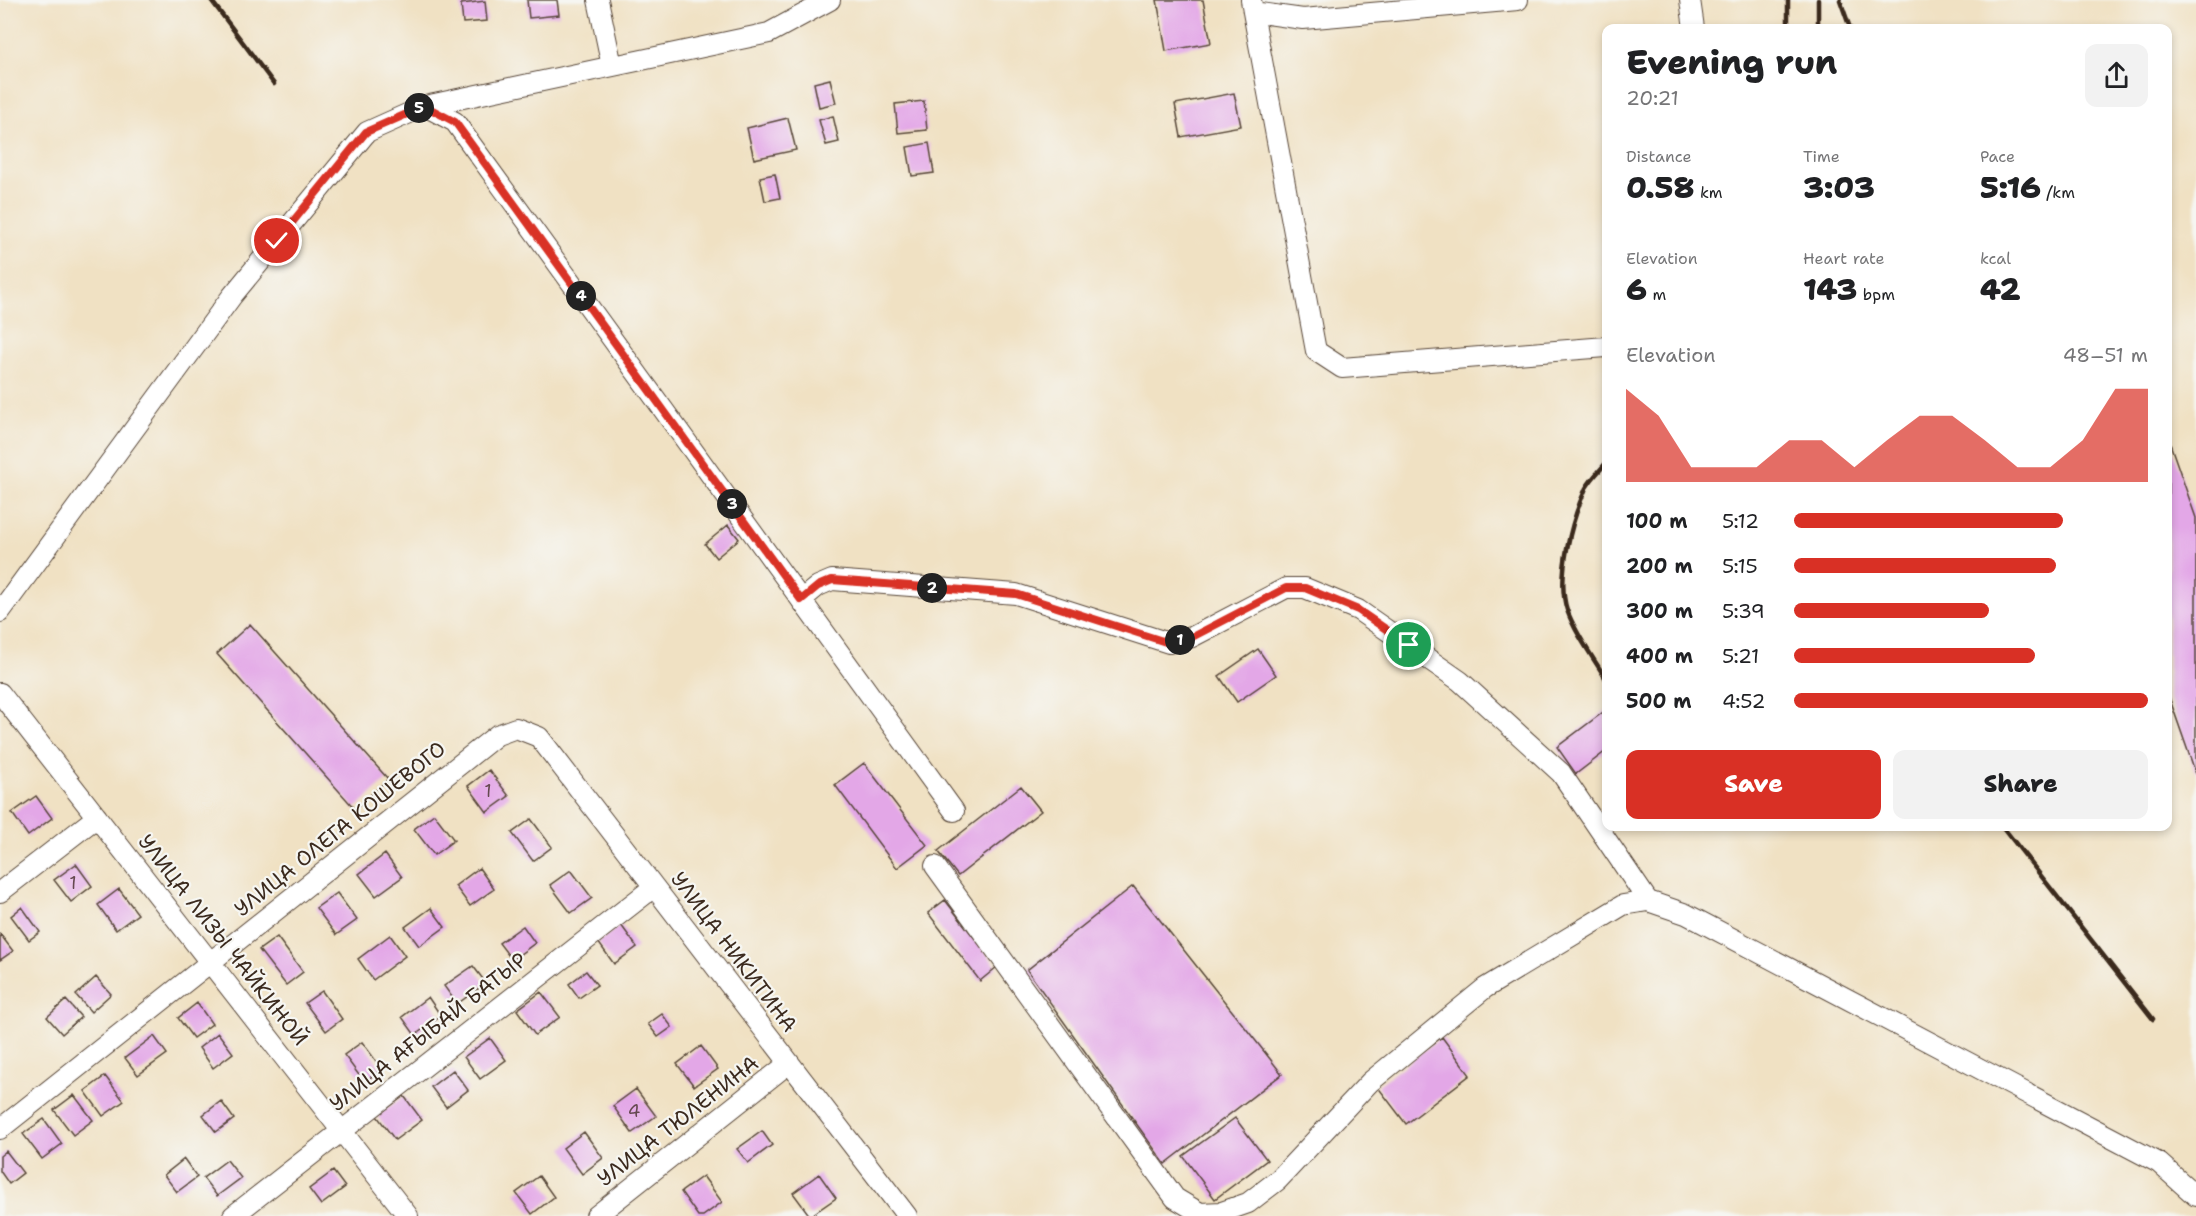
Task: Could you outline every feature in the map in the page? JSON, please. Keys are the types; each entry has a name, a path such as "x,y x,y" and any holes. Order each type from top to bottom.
{"street":[{"path":"598,0 612,66"},
{"path":"0,612 232,296 366,132 425,106 769,33 830,0"},
{"path":"1518,0 1303,19 1252,6 1316,351 1342,368 1602,347"},
{"path":"1690,0 1693,24"},
{"path":"425,106 455,122 954,811"},
{"path":"801,600 818,586 832,580 1016,594 1169,643 1192,637 1286,588 1305,588 1358,610 1460,681 1561,773 1648,901"},
{"name":"УЛИЦА ЛИЗЫ ЧАЙКИНОЙ","path":"0,693 408,1216"},
{"name":"УЛИЦА НИКИТИНА","path":"516,728 539,737 907,1216"},
{"name":"УЛИЦА ОЛЕГА КОШЕВОГО","path":"0,1129 497,735 516,728"},
{"path":"0,892 97,817"},
{"path":"935,866 1175,1198 1200,1213 1222,1212 1248,1203 1278,1180 1370,1082 1485,988 1623,905 1648,901 1686,914 2159,1163 2196,1196"},
{"name":"УЛИЦА АҒЫБАЙ БАТЫР","path":"233,1216 654,887"},
{"name":"УЛИЦА ТЮЛЕНИНА","path":"596,1216 789,1063"}],"building":[{"path":"527,0 557,0 559,15 529,18"},
{"path":"1157,0 1203,0 1211,43 1166,51"},
{"path":"485,1 487,21 463,23 461,4"},
{"path":"830,79 836,103 819,107 814,83"},
{"path":"1234,93 1241,126 1181,137 1175,104"},
{"path":"924,101 927,130 898,133 895,104"},
{"path":"833,116 839,142 826,145 819,120"},
{"path":"788,118 796,150 754,159 747,128"},
{"path":"929,143 934,173 912,176 907,147"},
{"path":"775,174 780,198 765,201 760,177"},
{"path":"2172,449 2196,518 2196,774 2172,705"},
{"path":"728,525 739,539 716,558 705,544"},
{"path":"250,624 388,779 355,809 217,654"},
{"path":"1258,649 1276,675 1237,702 1219,676"},
{"path":"1602,713 1602,754 1576,774 1557,747"},
{"path":"864,763 927,845 897,868 835,785"},
{"path":"489,770 509,796 487,812 468,786"},
{"path":"1021,786 1041,811 958,876 938,851"},
{"path":"36,796 52,818 28,836 12,813"},
{"path":"434,814 454,840 434,855 414,829"},
{"path":"531,819 552,847 533,861 512,833"},
{"path":"385,854 402,877 376,896 359,874"},
{"path":"76,864 92,886 71,902 54,880"},
{"path":"479,868 494,889 470,906 455,886"},
{"path":"571,870 592,898 571,913 550,885"},
{"path":"1133,886 1282,1074 1165,1164 1027,970"},
{"path":"119,889 138,914 116,930 98,905"},
{"path":"337,893 357,920 336,935 316,908"},
{"path":"945,900 997,967 980,981 928,913"},
{"path":"22,907 40,932 29,940 11,916"},
{"path":"431,908 445,927 419,946 405,927"},
{"path":"621,925 637,947 614,964 598,942"},
{"path":"523,926 535,943 512,960 499,943"},
{"path":"0,934 13,951 0,960"},
{"path":"390,935 405,956 373,980 358,959"},
{"path":"277,937 303,972 286,985 259,950"},
{"path":"473,966 486,983 457,1004 444,986"},
{"path":"586,971 597,985 579,998 569,984"},
{"path":"96,977 111,994 91,1012 76,995"},
{"path":"322,991 342,1019 326,1031 305,1003"},
{"path":"541,992 560,1017 535,1035 517,1010"},
{"path":"428,997 441,1016 415,1035 402,1017"},
{"path":"66,1000 81,1017 62,1034 47,1017"},
{"path":"197,1003 212,1024 193,1038 178,1018"},
{"path":"662,1014 672,1027 658,1037 648,1024"},
{"path":"218,1033 233,1053 213,1068 199,1048"},
{"path":"154,1036 167,1054 138,1075 125,1058"},
{"path":"1442,1037 1470,1075 1406,1124 1377,1086"},
{"path":"490,1038 506,1060 480,1079 464,1057"},
{"path":"362,1042 382,1069 364,1082 344,1055"},
{"path":"701,1046 718,1069 694,1086 677,1064"},
{"path":"453,1070 468,1090 446,1107 431,1087"},
{"path":"105,1076 124,1101 103,1116 85,1091"},
{"path":"636,1089 656,1116 632,1133 613,1106"},
{"path":"74,1095 93,1120 73,1135 54,1110"},
{"path":"404,1096 422,1120 395,1140 377,1116"},
{"path":"221,1101 234,1119 216,1132 203,1115"},
{"path":"1235,1118 1267,1160 1215,1199 1183,1156"},
{"path":"44,1119 62,1144 42,1159 23,1134"},
{"path":"762,1131 772,1145 748,1163 737,1149"},
{"path":"584,1132 603,1158 582,1174 563,1148"},
{"path":"6,1151 23,1173 9,1184 0,1171 0,1156"},
{"path":"184,1159 197,1177 177,1192 164,1175"},
{"path":"227,1160 241,1178 217,1196 203,1178"},
{"path":"333,1171 345,1187 321,1205 309,1189"},
{"path":"819,1174 836,1198 810,1216 793,1193"},
{"path":"539,1176 554,1197 532,1214 516,1193"},
{"path":"703,1176 722,1202 703,1216 698,1216 681,1192"}],"railway":[{"path":"211,0 274,84"},
{"path":"1788,0 1788,24"},
{"path":"1818,0 1818,24"},
{"path":"1840,0 1849,24"},
{"path":"1602,468 1586,488 1581,501 1567,548 1563,581 1567,610 1580,637 1602,673"},
{"path":"2006,831 2153,1019"}],"route":[{"path":"277,241 366,132 425,106 455,122 801,600 818,586 832,580 1016,594 1169,643 1192,637 1286,588 1305,588 1358,610 1409,645"}]}
